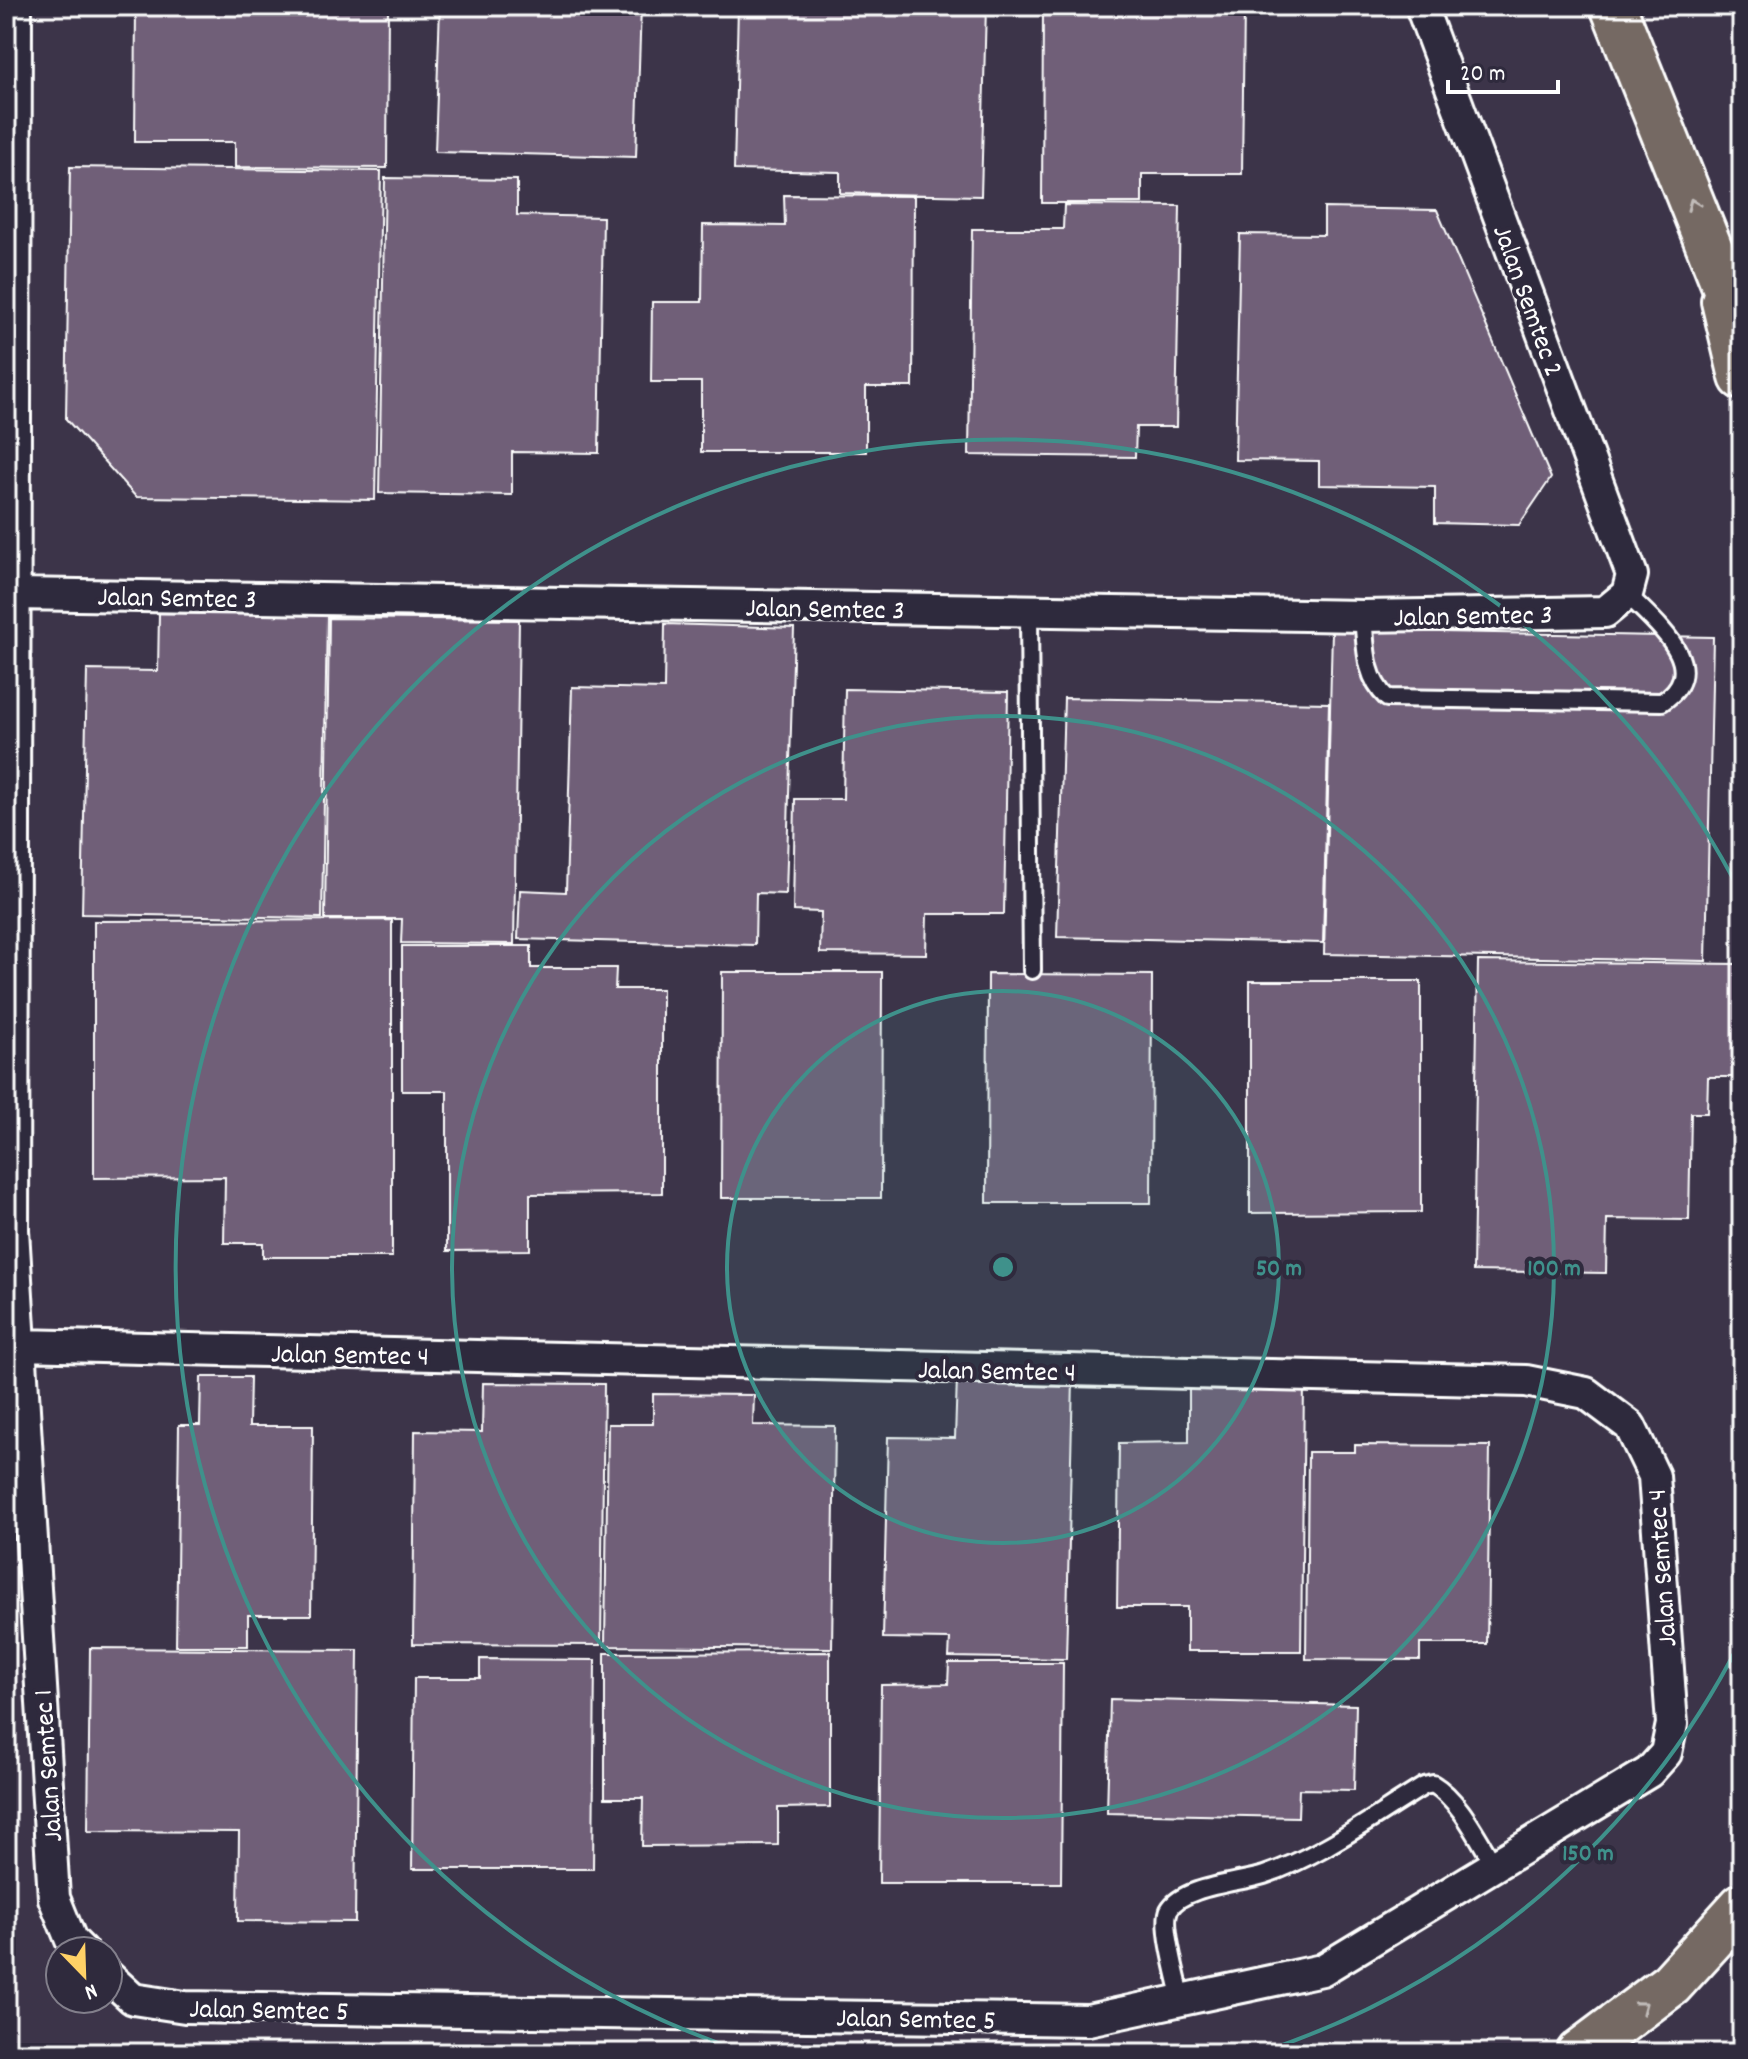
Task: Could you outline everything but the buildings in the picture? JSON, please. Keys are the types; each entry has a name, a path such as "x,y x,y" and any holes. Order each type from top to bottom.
{"highway":[{"path":"1613,6 1742,329"},
{"path":"1713,254 1742,377"},
{"path":"1579,2053 1671,1984 1742,1906"}],"street":[{"name":"Jalan Semtec 1","path":"16,6 13,1230 54,1898 71,1935"},
{"name":"Jalan Semtec 2","path":"1421,6 1632,575 1627,594"},
{"name":"Jalan Semtec 3","path":"16,594 1363,616 1605,612 1627,594"},
{"name":"Jalan Semtec 4","path":"19,1345 1526,1381 1586,1393 1630,1426 1654,1476 1672,1724 1666,1753"},
{"name":"Jalan Semtec 5","path":"124,1991 133,1999 185,2007 1088,2020 1322,1970 1649,1772 1666,1753"}],"lane":[{"path":"1363,616 1368,669 1376,687 1387,698 1662,702 1676,693 1684,669 1675,644 1627,594"},
{"path":"1029,611 1032,970"},
{"path":"1182,2000 1167,1913 1175,1902 1188,1894 1265,1875 1317,1852 1424,1786 1433,1784 1441,1789 1495,1866"}]}
